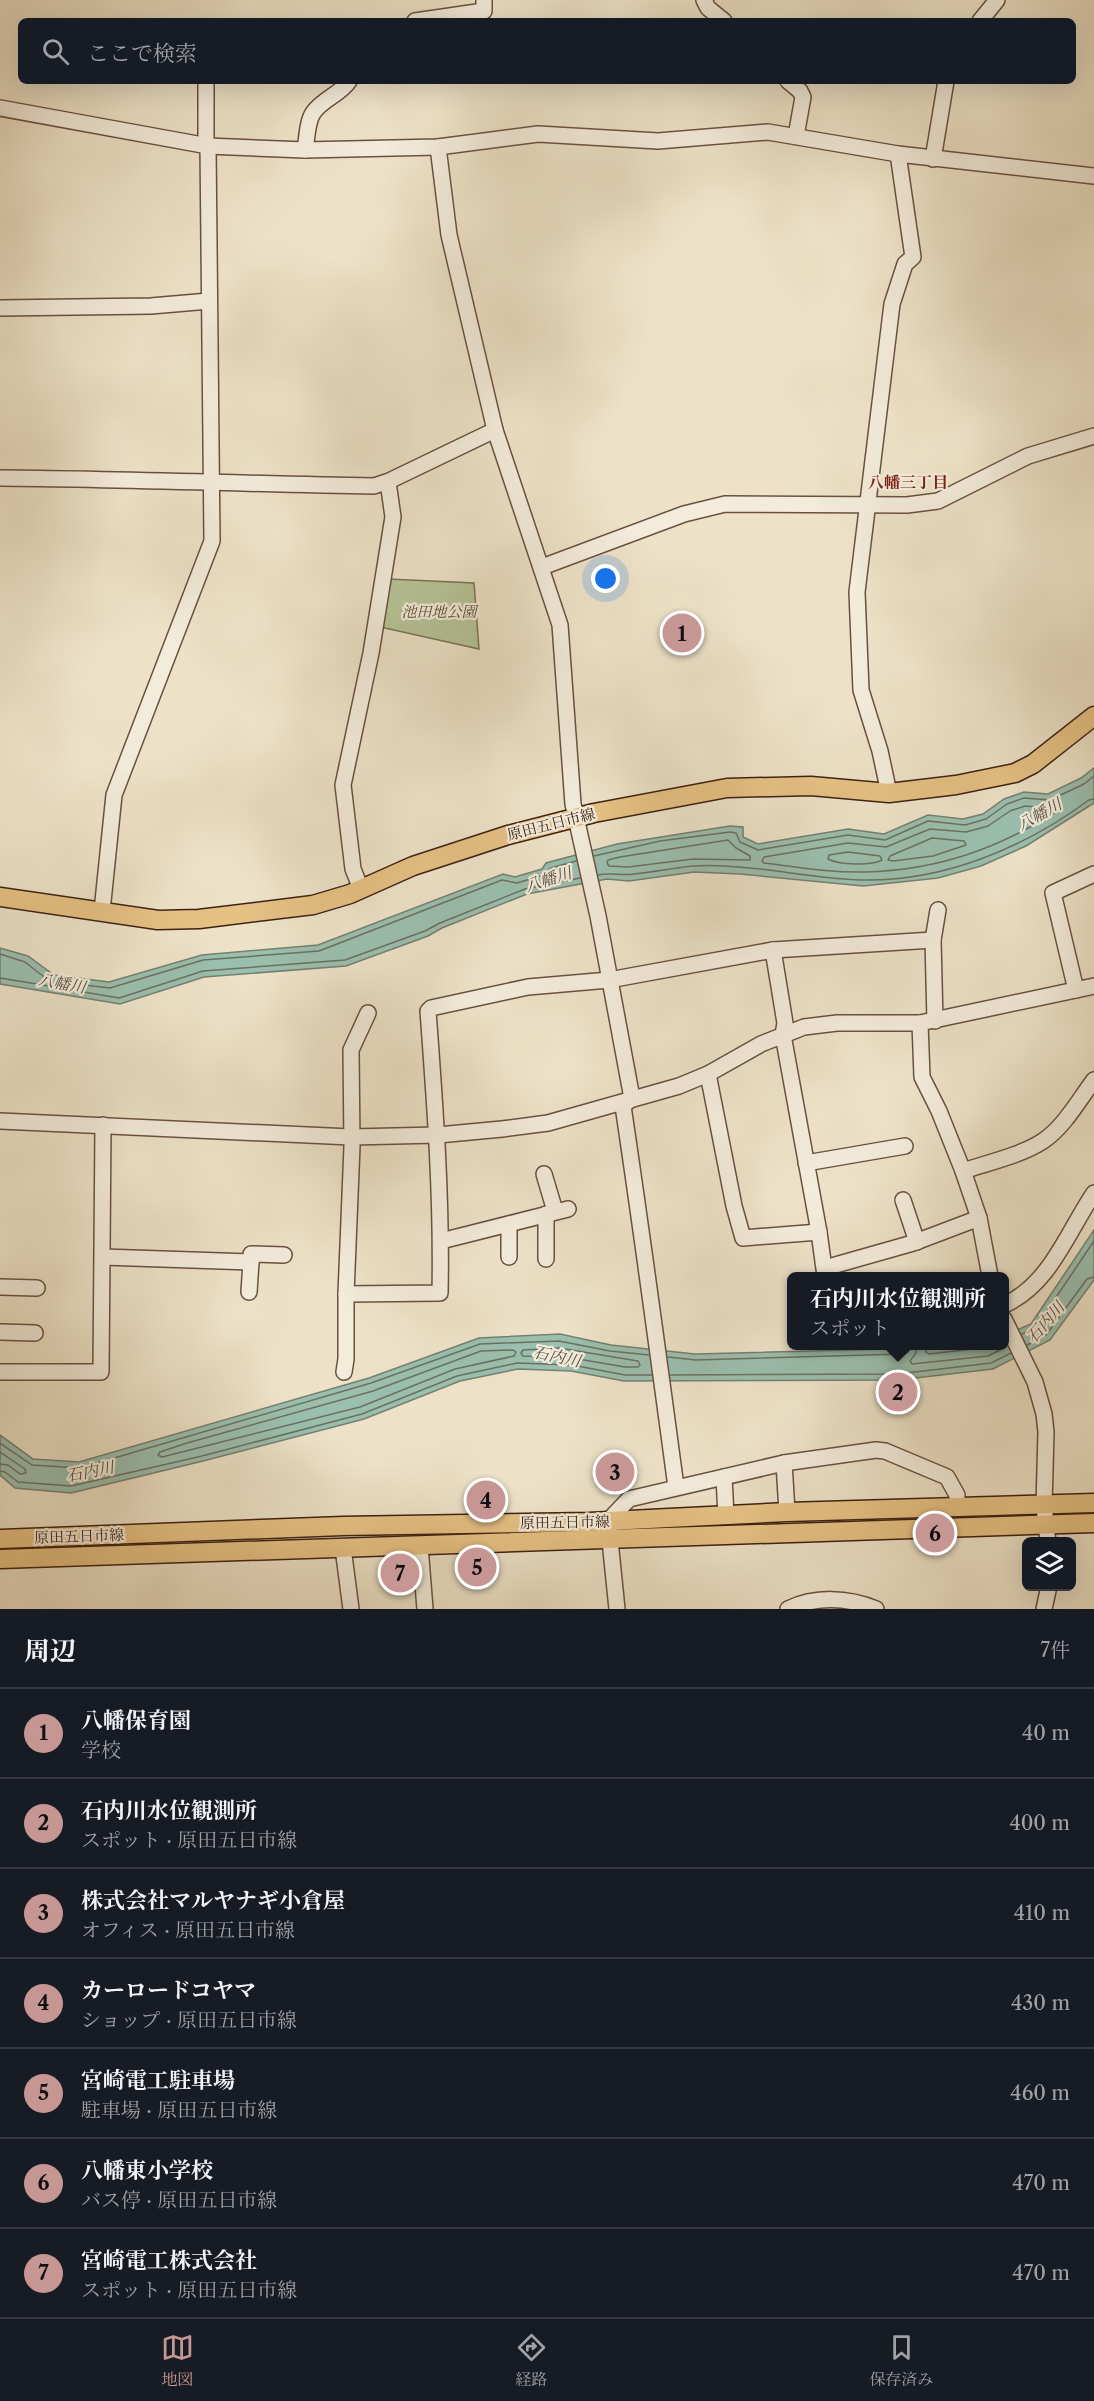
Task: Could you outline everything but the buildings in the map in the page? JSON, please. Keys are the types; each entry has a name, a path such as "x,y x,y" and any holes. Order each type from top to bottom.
{"main road":[{"name":"原田五日市線","path":"0,897 158,920 199,919 313,904 360,889 413,866 507,835 577,822 594,813 726,788 811,786 889,793 956,785 1015,773 1033,764 1094,716"},
{"name":"原田五日市線","path":"0,1559 420,1546 787,1512 957,1508 1046,1524 1094,1503"},
{"name":"原田五日市線","path":"0,1539 343,1526 609,1530 1094,1523"}],"street":[{"path":"436,18 484,11 484,0"},
{"path":"704,0 708,8 720,18"},
{"path":"982,18 997,0"},
{"path":"305,150 312,115 316,109 347,84"},
{"path":"792,84 800,90 803,97 795,136"},
{"path":"933,159 946,84"},
{"path":"102,912 114,795 207,556 213,525 206,85"},
{"path":"0,108 207,146 305,150 438,147 538,134 658,141 758,131 933,159 1094,176"},
{"path":"438,147 449,235 495,430 560,626 573,804 598,916 632,1098"},
{"path":"889,793 880,751 860,681 857,592 892,304 905,264 913,257 898,154"},
{"path":"0,308 151,306 209,301"},
{"path":"0,478 134,479 212,484 374,486 388,482 495,430"},
{"path":"542,567 684,514 725,504 907,505 938,501 1028,456 1094,436"},
{"path":"360,889 353,869 343,785 371,653 393,517 388,482"},
{"path":"1076,990 1053,893 1094,874"},
{"path":"938,910 933,940 924,1085 939,1112 963,1171 979,1218 989,1272"},
{"path":"346,1294 440,1293 438,1135 428,1011 431,1008 528,987 609,980 773,950 933,940"},
{"path":"773,950 785,1023 783,1035 825,1272 917,1242 979,1218"},
{"path":"0,1121 351,1137 438,1135 548,1123 679,1086 708,1074 761,1044 804,1027 837,1023 927,1022 1094,986"},
{"path":"344,1372 351,1137 351,1050 368,1013"},
{"path":"708,1074 734,1206 743,1238 819,1232"},
{"path":"963,1171 1031,1148 1042,1142 1053,1133 1094,1080"},
{"path":"632,1098 623,1106 647,1263 676,1487"},
{"path":"0,1372 101,1372 103,1125"},
{"path":"806,1163 905,1146"},
{"path":"544,1174 556,1211 546,1259"},
{"path":"1009,1302 1031,1287 1049,1268 1094,1193"},
{"path":"903,1200 917,1242"},
{"path":"441,1240 556,1211"},
{"path":"509,1224 509,1257"},
{"path":"249,1292 251,1254 284,1256"},
{"path":"103,1257 251,1262"},
{"path":"0,1287 37,1288"},
{"path":"1009,1327 1035,1382 1044,1414 1046,1524"},
{"path":"0,1332 36,1333"},
{"path":"617,1609 609,1530 629,1499 784,1462 876,1450 885,1451 947,1477 957,1495 957,1508"},
{"path":"784,1462 787,1512"},
{"path":"724,1477 726,1516"},
{"path":"420,1546 425,1609"},
{"path":"343,1548 351,1609"},
{"path":"1044,1609 1048,1591"},
{"path":"788,1609 801,1602 828,1599 876,1609"}],"green space":[{"name":"池田地公園","path":"388,579 474,583 479,649 380,627"}],"water":[{"name":"八幡川","path":"1094,768 1094,803 1026,846 981,866 938,878 863,886 740,874 694,872 629,881 607,879 527,894 442,928 428,936 346,966 204,977 120,1004 0,984 0,948 28,956 54,975 109,982 202,955 318,945 503,874 515,877 542,869 546,863 617,844 730,826 743,827 743,837 758,844 848,829 884,834 928,815 963,819 983,814 1004,799 1024,792 1048,794 1081,778"},
{"name":"石内川","path":"1094,1230 1094,1280 1050,1340 993,1369 898,1380 624,1381 571,1371 518,1369 460,1381 364,1419 71,1493 15,1488 0,1475 0,1435 33,1459 79,1462 369,1378 479,1338 560,1334 611,1345 695,1354 850,1350 1009,1350 1009,1333 1031,1324"}],"place":[{"name":"八幡保育園","path":"682,633"},
{"name":"石内川水位観測所","path":"898,1392"},
{"name":"株式会社マルヤナギ小倉屋","path":"615,1472"},
{"name":"カーロードコヤマ","path":"486,1500"},
{"name":"八幡東小学校","path":"935,1533"},
{"name":"宮崎電工駐車場","path":"477,1567"},
{"name":"宮崎電工株式会社","path":"400,1573"}],"district":[{"name":"八幡三丁目","path":"908,482"}]}
